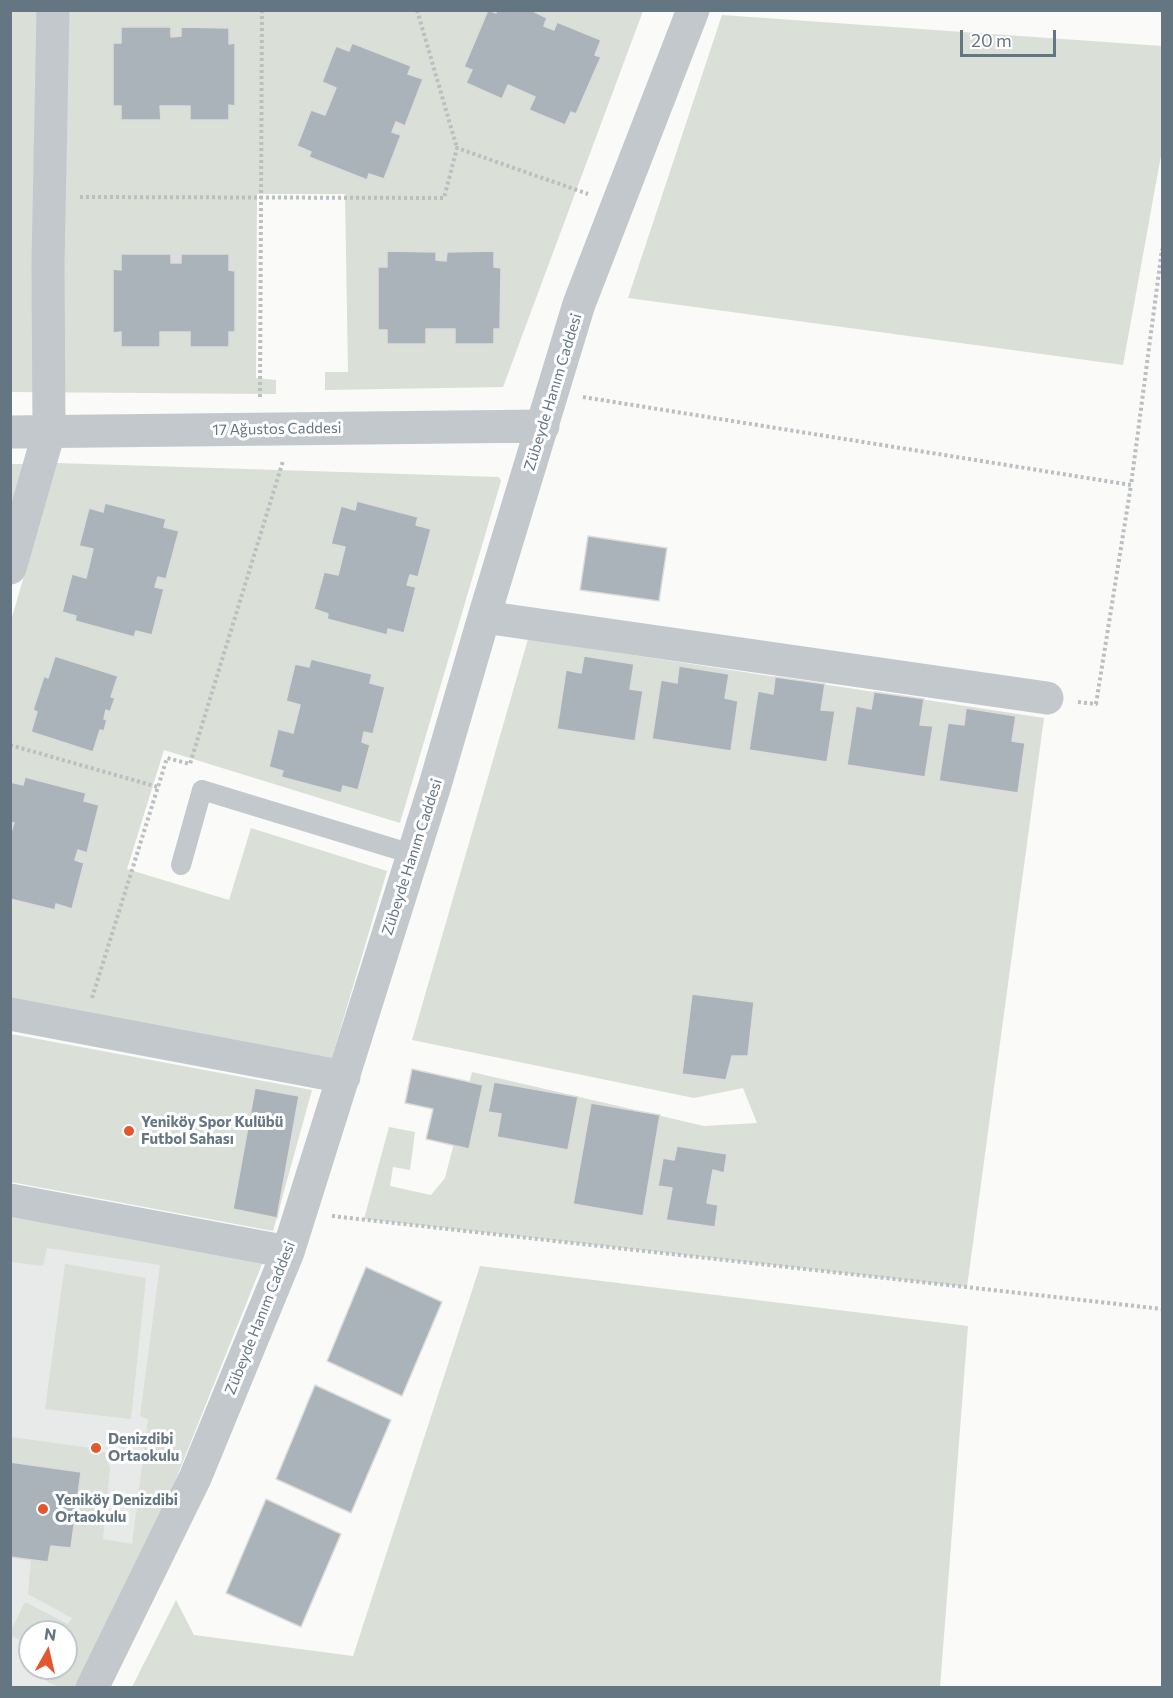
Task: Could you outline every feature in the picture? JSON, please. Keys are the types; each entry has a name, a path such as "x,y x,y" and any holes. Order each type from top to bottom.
{"street":[{"path":"10,568 49,432 53,10"},
{"name":"Zübeyde Hanım Caddesi","path":"92,1688 195,1478 288,1252 435,785 579,304 693,10"},
{"name":"17 Ağustos Caddesi","path":"10,432 543,426"},
{"path":"484,617 1047,698"},
{"path":"10,1014 344,1077"},
{"path":"10,1200 288,1252"}],"lane":[{"path":"181,865 202,790 412,854"}],"path":[{"path":"260,429 262,10"},
{"path":"50,196 444,198 458,148 417,10"},
{"path":"458,148 618,204"},
{"path":"1047,698 1096,704 1131,485 1162,249"},
{"path":"553,392 1131,485"},
{"path":"83,1028 167,758 190,764 292,429"},
{"path":"10,745 158,787"},
{"path":"302,1212 1162,1309"}],"shaded area":[{"path":"11,11 643,11 503,387 325,390 325,372 348,372 345,194 257,194 256,378 276,380 276,394 11,392"},
{"path":"722,15 1162,46 1162,150 1123,365 628,298"},
{"path":"57,463 499,477 501,481 400,823 164,750 127,869 229,900 251,828 387,871 331,1061 11,1001 10,624"},
{"path":"11,464 30,464 11,530"},
{"path":"528,639 1044,718 967,1287 364,1219 389,1127 415,1132 410,1170 393,1167 390,1186 431,1195 445,1178 472,1072 704,1126 757,1123 743,1088 694,1098 412,1040"},
{"name":"Yeniköy Spor Kulübü Futbol Sahası","path":"11,1034 312,1090 273,1231 11,1182"},
{"name":"Denizdibi Ortaokulu","path":"10,1217 262,1264 161,1516 77,1687 11,1687"},
{"path":"11,1217 262,1264 161,1516 77,1687 54,1685 46,1680 78,1680 78,1620 71,1620 72,1618 28,1594 31,1560 48,1562 51,1546 71,1548 81,1473 11,1462 11,1437 98,1449 105,1453 110,1468 103,1539 132,1544 148,1419 140,1416 160,1265 47,1248 43,1266 11,1262"},
{"path":"65,1264 146,1278 131,1419 45,1409"},
{"path":"480,1266 968,1326 940,1687 132,1687 176,1600 194,1635 353,1656"},
{"path":"25,1602 60,1620 18,1620 18,1639 11,1636 10,1632"}],"building":[{"path":"488,10 496,13 497,10 531,10 547,18 544,26 554,30 557,22 601,40 595,55 601,57 576,114 571,112 565,125 529,110 535,97 508,85 502,99 466,83 472,70 464,67"},
{"path":"121,27 171,27 171,37 181,36 181,27 229,28 229,44 235,43 235,106 229,105 229,120 190,120 190,106 160,106 161,120 121,120 121,106 113,106 113,43 121,43"},
{"path":"352,43 411,66 408,74 423,79 405,126 396,122 392,132 401,135 384,179 369,174 367,180 309,157 311,152 297,146 311,110 325,115 336,88 322,82 336,46 349,51"},
{"path":"387,251 436,252 436,260 446,261 447,252 494,251 494,267 501,268 500,329 494,329 494,344 455,344 455,329 426,329 426,344 387,344 387,330 378,330 378,267 387,267"},
{"path":"121,254 171,254 171,263 181,263 181,254 229,254 229,270 235,271 235,332 229,332 229,347 190,347 190,332 160,332 160,347 121,347 121,332 113,333 113,269 121,270"},
{"path":"357,501 418,517 416,525 431,529 418,577 410,575 407,585 416,587 404,633 388,629 387,635 327,619 328,614 314,609 324,572 338,575 345,547 331,544 341,506 355,510"},
{"path":"105,503 166,519 164,527 179,531 166,579 158,577 155,587 164,589 152,635 136,631 134,637 75,621 76,616 62,612 72,574 86,578 93,549 79,546 89,508 103,512"},
{"path":"588,536 667,548 659,601 580,590"},
{"path":"55,656 118,676 111,697 115,698 110,712 106,710 104,719 107,720 104,731 100,730 93,752 31,732 37,712 33,710 44,676 48,678"},
{"path":"584,656 634,664 630,689 643,691 635,741 557,729 566,670 581,673"},
{"path":"311,659 372,674 370,683 385,687 373,734 364,732 362,742 370,745 358,790 343,786 341,793 281,777 283,771 269,767 278,729 293,733 300,705 286,701 295,664 309,667"},
{"path":"679,666 729,674 725,698 738,701 731,751 652,739 661,680 677,683"},
{"path":"775,677 825,684 821,710 835,711 827,762 749,750 758,691 773,694"},
{"path":"874,692 924,699 920,725 933,726 925,777 847,765 856,706 871,709"},
{"path":"966,708 1016,716 1012,741 1025,743 1018,793 939,781 948,723 964,725"},
{"path":"25,777 86,793 84,801 99,805 87,853 78,850 75,860 84,863 72,909 56,904 55,910 10,899 10,835 14,823 10,822 10,782 23,785"},
{"path":"692,994 754,1002 748,1056 732,1056 726,1080 682,1074"},
{"path":"412,1069 483,1085 469,1149 426,1139 433,1109 405,1103"},
{"path":"494,1082 578,1097 568,1150 497,1137 501,1114 488,1112"},
{"path":"255,1088 299,1096 277,1218 233,1209"},
{"path":"591,1103 660,1115 643,1216 573,1204"},
{"path":"677,1146 727,1154 724,1173 713,1170 707,1203 718,1205 715,1227 666,1220 672,1188 658,1186 663,1158 674,1160"},
{"path":"366,1267 442,1302 402,1396 327,1361"},
{"path":"315,1385 391,1420 351,1513 276,1479"},
{"name":"Yeniköy Denizdibi Ortaokulu","path":"10,1462 81,1472 71,1548 51,1546 48,1562 10,1557"},
{"path":"266,1499 341,1534 301,1627 226,1593"}],"place":[{"name":"Yeniköy Spor Kulübü Futbol Sahası","path":"129,1131"},
{"name":"Denizdibi Ortaokulu","path":"96,1448"},
{"name":"Yeniköy Denizdibi Ortaokulu","path":"43,1509"}]}
